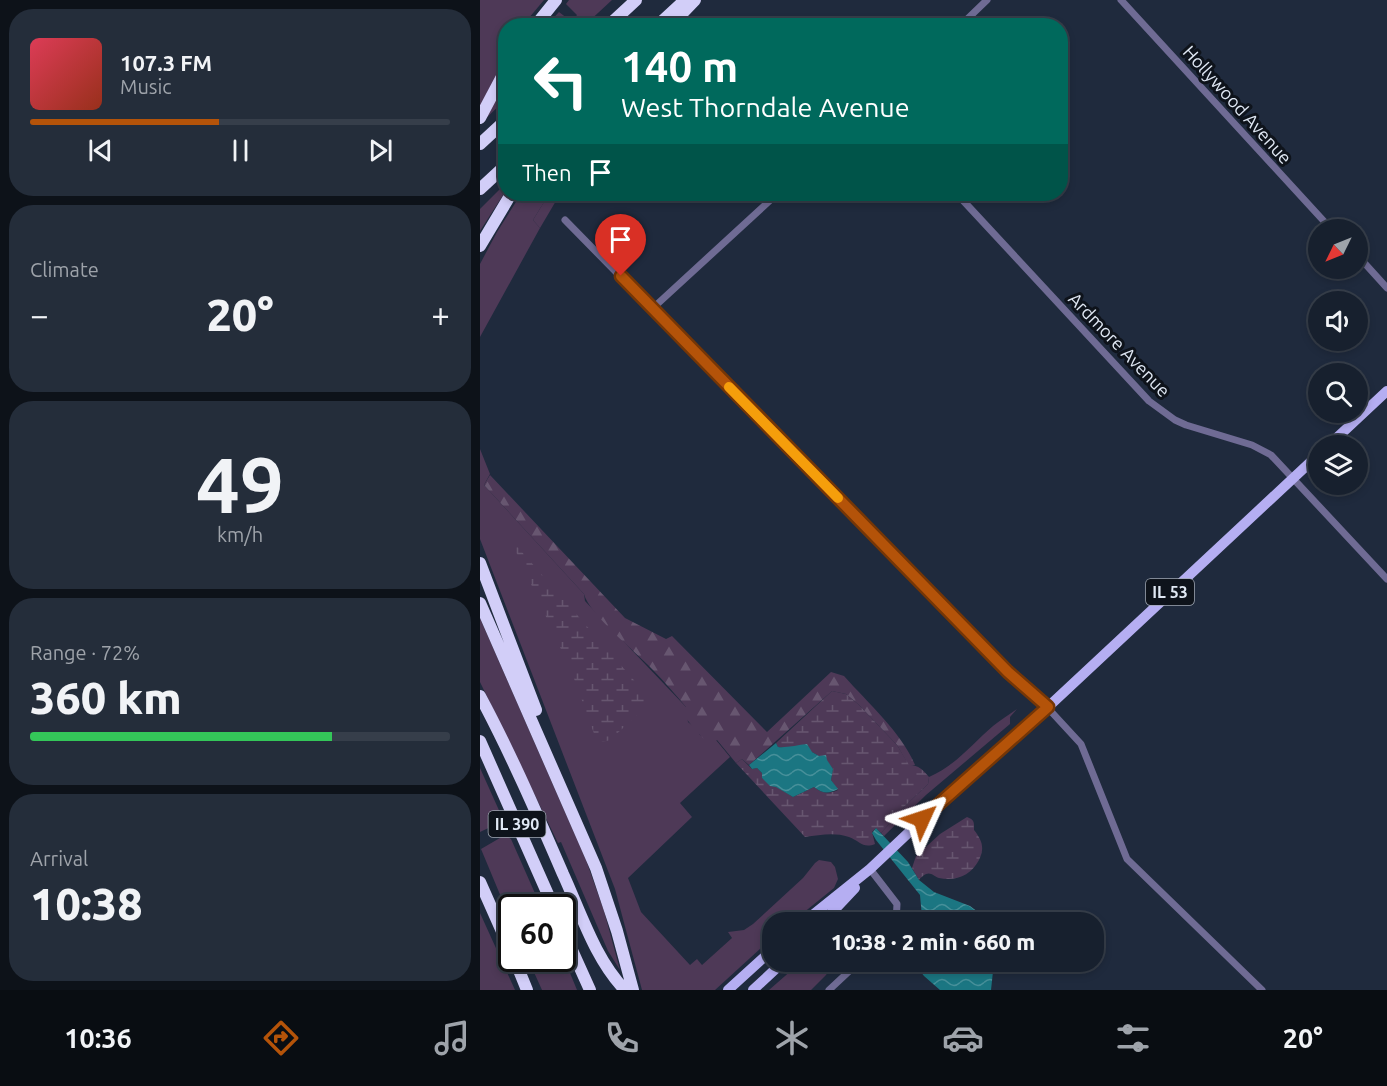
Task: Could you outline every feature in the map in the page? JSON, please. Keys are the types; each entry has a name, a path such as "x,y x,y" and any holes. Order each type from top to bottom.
{"highway":[{"path":"541,18 556,0"},
{"path":"617,18 636,0"},
{"path":"666,18 685,0"},
{"path":"678,18 695,0"},
{"path":"480,118 498,84"},
{"path":"480,144 498,127"},
{"path":"480,189 498,172"},
{"path":"480,246 508,201"},
{"path":"480,563 551,747 561,785"},
{"path":"480,603 596,868 617,931 633,990"},
{"path":"480,696 525,787 603,961 625,990"},
{"name":"IL 390","path":"480,741 548,894"},
{"path":"480,882 498,922"},
{"path":"576,959 590,990"},
{"path":"520,972 527,990"}],"main road":[{"path":"1340,435 1387,392"},
{"name":"IL 53","path":"816,912 870,869 1048,707 1308,464"},
{"name":"IL 53","path":"833,912 870,869"},
{"path":"728,990 762,959"},
{"path":"753,990 772,972"}],"street":[{"path":"968,18 987,0"},
{"name":"Hollywood Avenue","path":"1121,0 1322,219"},
{"path":"653,308 769,201"},
{"name":"Ardmore Avenue","path":"964,201 1157,408 1186,425 1252,445 1265,452 1293,478 1387,579"},
{"path":"565,220 1008,672 1048,707 1084,748 1127,860 1262,990"},
{"path":"1368,267 1387,288"},
{"path":"870,869 897,904 897,912"},
{"path":"829,990 848,972"}],"green space":[{"path":"480,0 544,0 529,18 498,18 498,107 480,124"},
{"path":"569,0 612,0 593,18 575,18 577,15 566,4"},
{"path":"559,12 567,18 553,18"},
{"path":"498,191 499,201 480,231 480,209"},
{"path":"517,201 545,201 533,220 540,228 480,337 480,264"},
{"path":"545,201 556,201 540,228 533,220"},
{"path":"480,449 490,474 484,485 584,594 585,601 686,707 688,722 697,729 700,735 716,740 730,757 680,803 692,817 628,878 641,912 690,965 697,959 702,965 732,938 728,932 744,930 762,916 762,947 715,990 642,990 615,889 480,539"},
{"path":"490,475 625,618 666,639 672,636 767,732 831,672 844,676 884,719 902,741 915,765 909,766 897,745 859,705 846,694 832,691 749,765 742,759 736,763 717,740 710,745 695,729 682,712 686,707 674,692 603,622 594,612 584,594 484,485"},
{"path":"512,543 646,694 648,705 610,740 603,742 596,739 572,673"},
{"path":"480,618 586,860 604,911 620,970 608,951 561,842 558,843 480,682"},
{"path":"832,691 846,694 859,705 897,745 909,765 923,770 929,777 928,784 881,833 876,828 872,832 875,844 864,845 849,837 838,835 805,837 736,763 742,759 752,769 757,768 762,773 762,778 793,797 814,787 826,793 838,790 831,780 833,769 826,760 826,756 778,747 776,743"},
{"path":"1017,709 1010,717 1010,724 926,795 884,836 881,833 928,784 929,777 955,761 993,726"},
{"path":"480,768 502,817 499,823 480,832"},
{"path":"967,817 974,822 974,830 982,844 981,856 976,865 972,870 957,878 945,879 928,874 919,880 912,868 916,856 940,834"},
{"path":"505,835 511,839 535,894 500,894 481,849"},
{"path":"819,860 831,862 835,867 838,879 834,888 804,912 766,912"},
{"path":"480,913 498,953 498,972 507,972 515,990 480,990"},
{"path":"534,972 570,972 577,990 542,990"},
{"path":"790,972 828,972 811,990 769,990"}],"water":[{"path":"776,743 778,747 807,744 812,752 819,756 826,755 833,769 831,780 838,789 826,792 814,787 793,797 770,786 762,778 762,773 757,768 752,769 749,765"},
{"path":"876,828 908,862 919,880 934,892 970,906 978,912 922,912 920,895 872,833"},
{"path":"921,972 993,972 991,990 940,990"}],"slow traffic":[{"path":"729,387 838,498"}],"route":[{"path":"621,276 1008,672 1048,707 922,819"}]}
